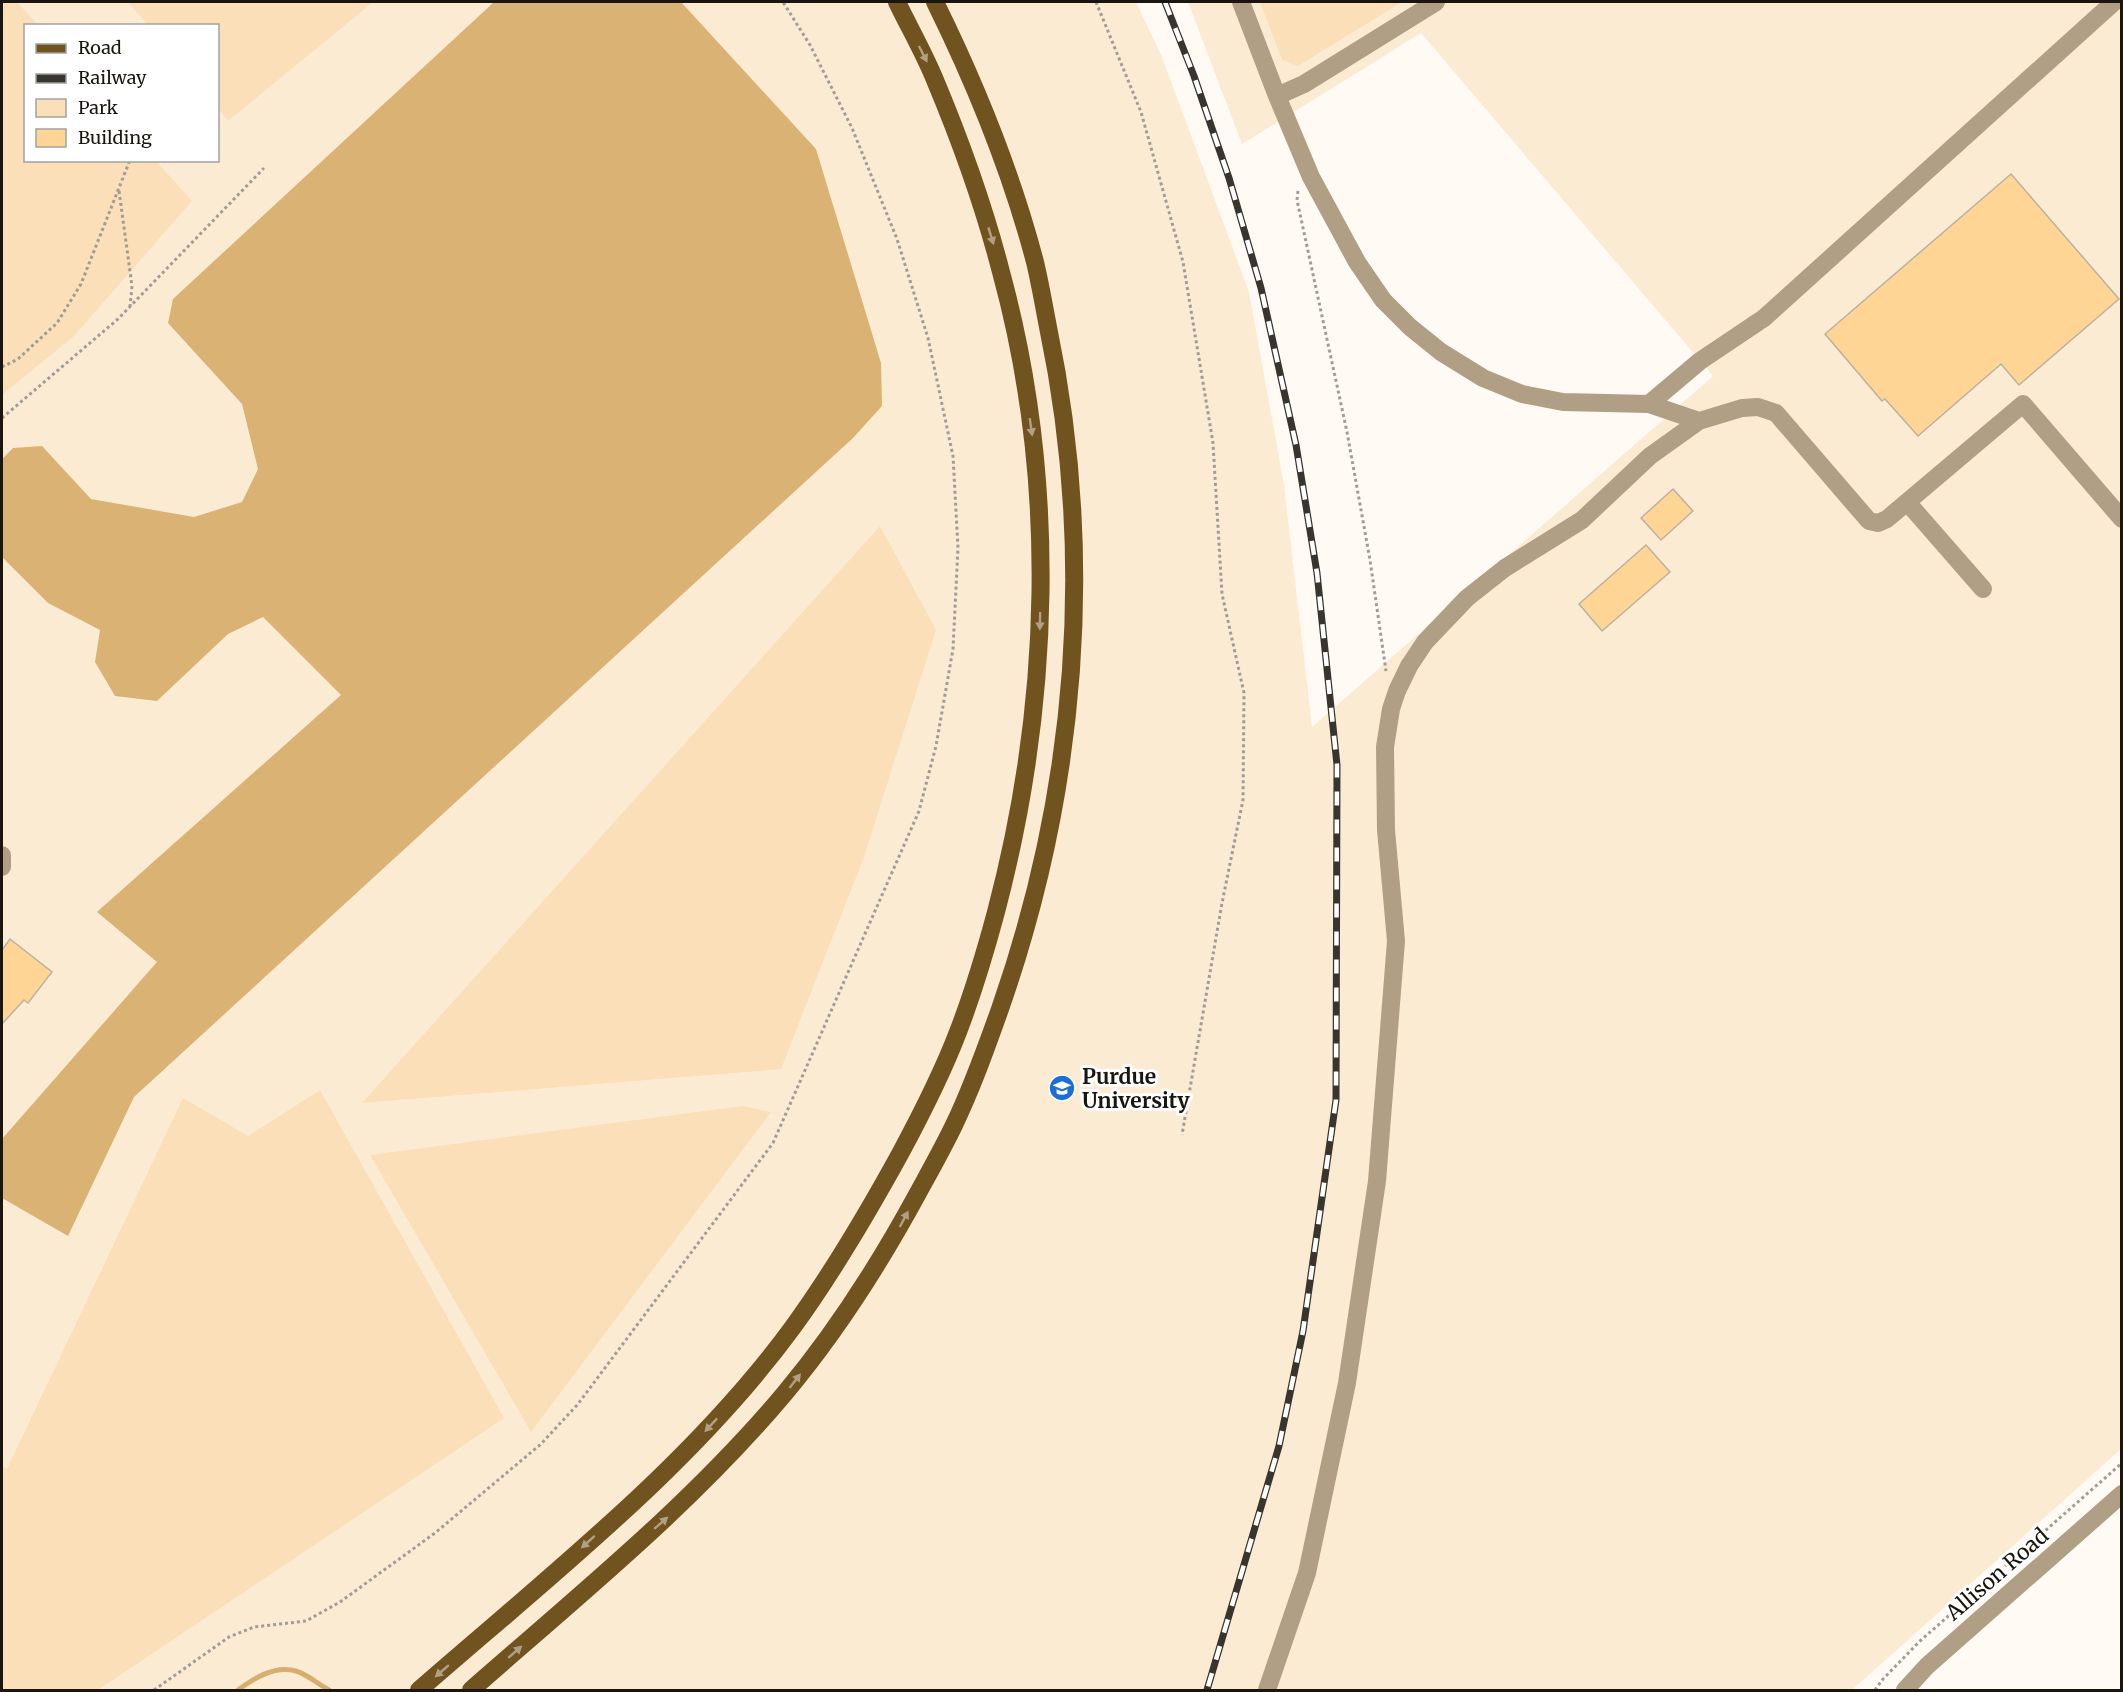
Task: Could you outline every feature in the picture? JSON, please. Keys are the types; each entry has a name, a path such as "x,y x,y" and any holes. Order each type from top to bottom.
{"main road":[{"path":"419,1690 650,1487 729,1405 793,1328 860,1228 924,1109 958,1032 986,948 1011,855 1029,754 1039,656 1041,561 1035,460 1023,370 999,263 972,175 938,86 897,2"},
{"path":"471,1690 665,1520 711,1476 786,1392 818,1351 888,1250 954,1124 987,1047 1017,962 1041,873 1064,747 1072,667 1076,570 1069,462 1056,365 1035,263 1005,163 964,59 935,2"}],"street":[{"path":"1241,2 1311,177 1357,262 1383,300 1410,327 1442,352 1483,378 1522,394 1563,402 1649,404 1699,421"},
{"path":"1277,96 1305,84 1436,2"},
{"path":"1649,404 1700,361 1733,341 1764,318 2114,2"},
{"path":"1267,1690 1306,1573 1347,1383 1377,1181 1395,941 1386,830 1385,747 1391,709 1397,691 1409,666 1425,642 1467,598 1505,568 1582,520 1650,456 1699,421 1742,408 1758,406 1776,413 1869,521 1878,523 1887,519 2023,404 2121,519"},
{"path":"1907,502 1983,589"},
{"path":"2,855 2,867"},
{"name":"Allison Road","path":"1905,1690 1936,1658 2121,1494"}],"path":[{"path":"154,1690 230,1637 254,1627 306,1622 340,1602 435,1533 541,1444 578,1404 773,1143 918,811 936,746 952,649 958,548 953,456 928,338 897,239 852,128 810,45 783,2"},
{"path":"1095,2 1142,112 1183,262 1213,443 1222,594 1244,693 1243,800 1222,903 1182,1135"},
{"path":"2,367 18,359 57,323 81,284 129,162"},
{"path":"2,418 130,307 264,168"},
{"path":"1311,177 1298,190 1297,200 1347,432 1370,560 1387,680 1397,691"},
{"path":"119,189 132,286 130,307"},
{"path":"1875,1690 1882,1679 1920,1641 2121,1463"}],"shaded area":[{"name":"Purdue University","path":"2,2 1136,2 1162,57 1249,292 1284,485 1312,727 1713,376 1421,33 1242,144 1188,2 2121,2 2121,1449 1852,1690 2,1690"},
{"path":"494,2 681,2 816,149 881,363 882,406 853,438 134,1097 68,1236 2,1198 2,1139 157,962 97,912 341,695 263,617 228,634 157,701 115,696 95,662 100,630 48,603 2,557 2,459 13,448 42,446 91,499 194,517 242,502 258,469 242,404 168,323 173,299"}],"green space":[{"path":"2,2 17,2 37,24 24,24 24,162 157,162 192,201 74,336 2,395"},
{"path":"128,2 373,2 228,121 219,110 219,24 147,24"},
{"path":"1260,2 1402,2 1298,66 1282,60"},
{"path":"880,526 936,630 864,857 781,1069 362,1103"},
{"path":"320,1090 504,1418 98,1690 2,1690 2,1466 7,1469 183,1098 248,1136"},
{"path":"743,1106 771,1112 531,1432 370,1155"}],"building":[{"path":"2011,174 2119,299 2019,385 2001,364 1918,436 1885,399 1882,401 1825,334"},
{"path":"1673,489 1693,511 1661,540 1641,518"},
{"path":"1646,545 1670,572 1602,631 1579,604"},
{"path":"10,939 52,972 28,1003 24,1000 2,1024 2,950"}],"waterway":[{"path":"238,1690 264,1674 280,1670 296,1671 329,1690"}],"railway":[{"path":"1165,2 1194,76 1229,178 1261,288 1296,445 1317,573 1337,765 1336,1100 1303,1331 1279,1446 1207,1690"}],"place":[{"name":"Purdue University","path":"1062,1088"}]}
